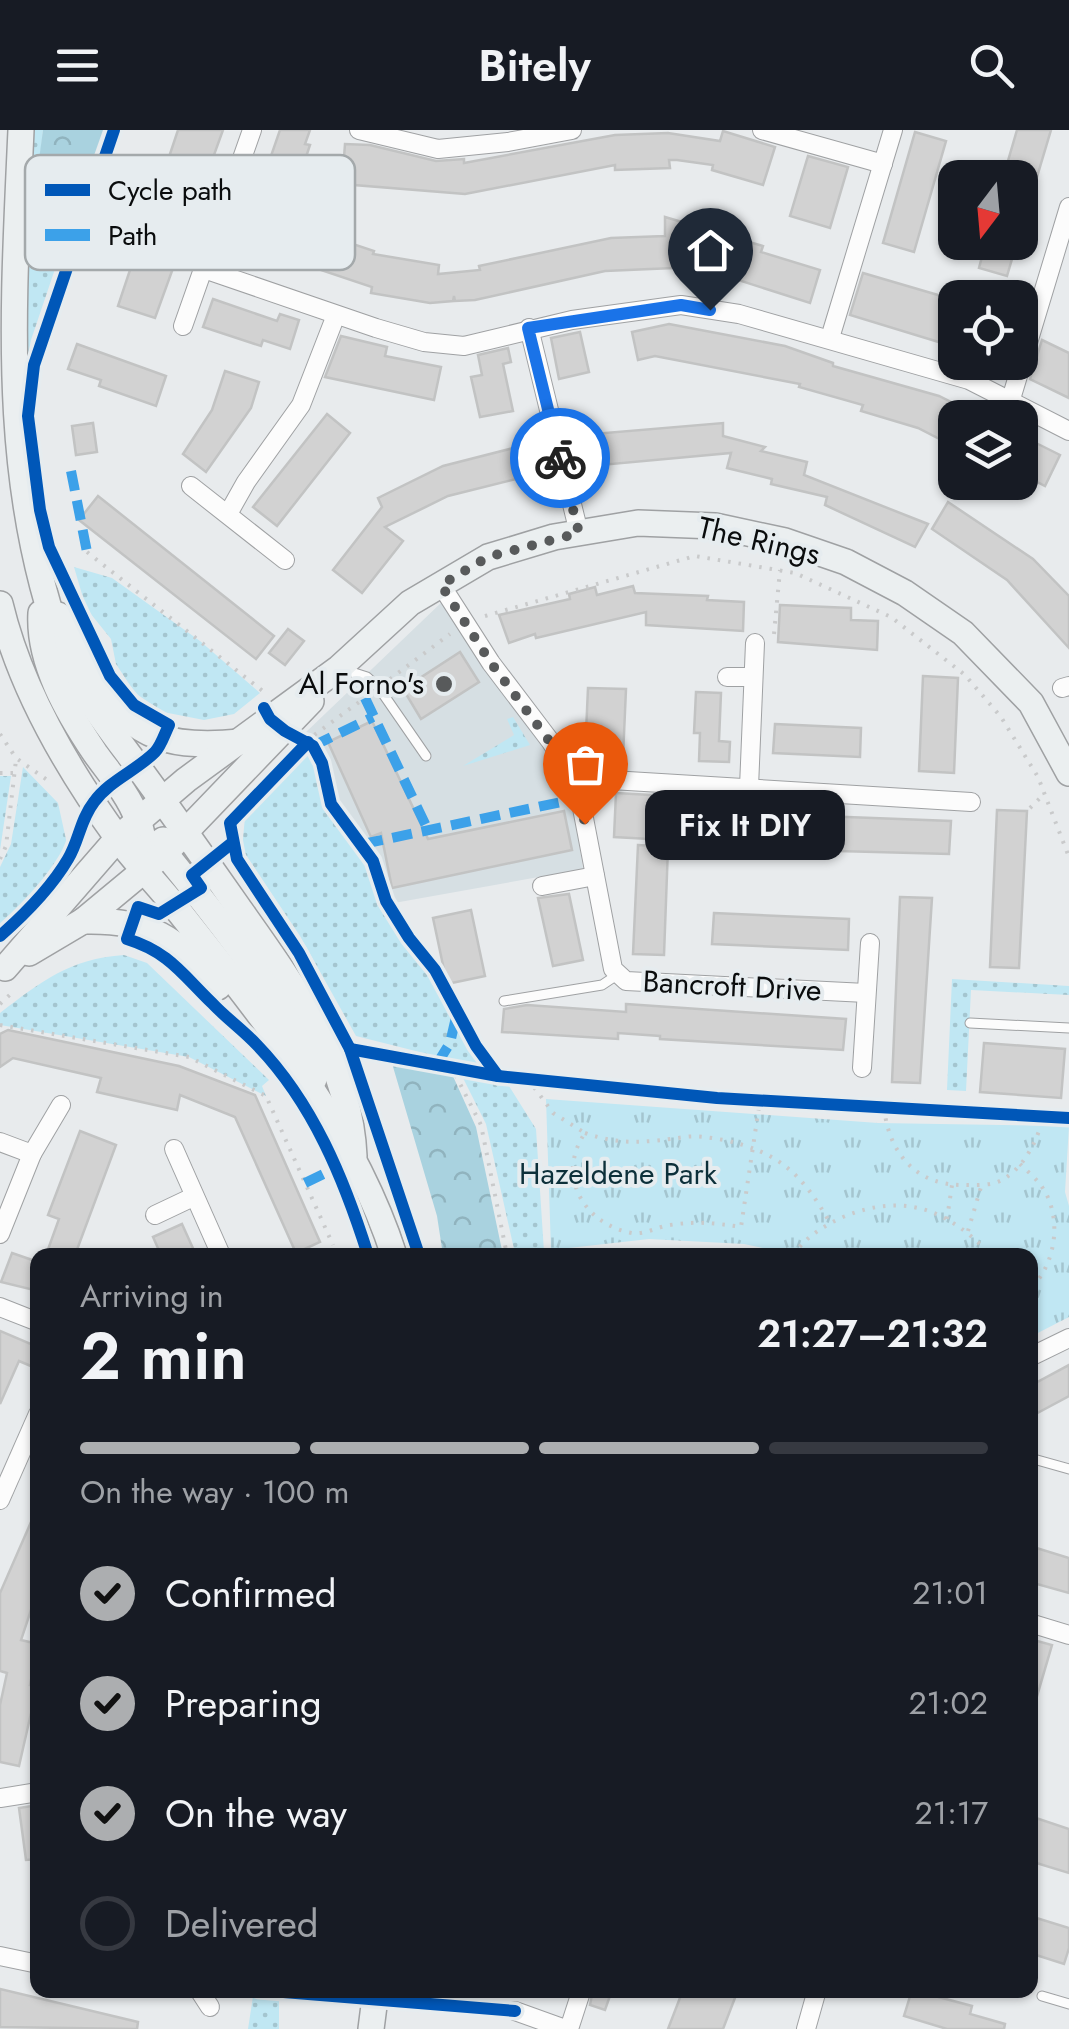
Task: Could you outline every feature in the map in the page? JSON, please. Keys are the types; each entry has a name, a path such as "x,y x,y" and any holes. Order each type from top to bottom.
{"street":[{"path":"22,130 9,393 22,524 42,597 67,660 219,962 325,1109 354,1156 392,1248"},
{"path":"243,155 252,130"},
{"path":"358,130 438,148 508,142 572,130"},
{"path":"762,130 883,164"},
{"path":"830,338 893,130"},
{"path":"1011,399 1066,228 1069,207"},
{"path":"184,326 204,270"},
{"path":"207,270 424,342 464,346 528,328 681,305 739,314 969,380 1069,431"},
{"path":"228,514 246,482 302,406 336,315"},
{"path":"528,328 579,533"},
{"path":"191,486 286,560"},
{"name":"The Rings","path":"154,836 221,797 339,668 410,603 488,557 579,533 638,523 715,526 785,541 846,562 905,593 963,633 1030,703 1069,773"},
{"name":"Bancroft Drive","path":"441,585 491,663 552,742 577,782 613,968 626,981 866,993"},
{"path":"42,597 75,635 100,685 124,716 139,728 181,744 240,742"},
{"path":"0,604 7,633 44,720 154,836 214,915 301,1042 325,1109"},
{"path":"749,788 755,643"},
{"name":"The Rings","path":"154,836 240,742 339,668"},
{"path":"727,677 753,678"},
{"path":"577,782 594,779 971,802"},
{"path":"154,836 204,860 269,951 321,1037 342,1082 352,1123 354,1156"},
{"path":"2,970 86,876 154,836"},
{"path":"2,970 83,921 154,836"},
{"path":"542,886 595,876"},
{"path":"83,921 115,920 160,933 184,948 240,1014 273,1037"},
{"path":"862,1068 870,943"},
{"path":"0,1234 32,1154 61,1106"},
{"path":"0,1142 32,1154"},
{"path":"174,1148 218,1248"},
{"path":"155,1215 193,1197"},
{"path":"0,1307 30,1319"},
{"path":"1038,1353 1069,1338"},
{"path":"0,1500 30,1432"},
{"path":"1038,1625 1069,1635"},
{"path":"0,1798 30,1793"},
{"path":"0,1956 30,1962"},
{"path":"204,1998 210,2007"},
{"path":"371,2028 375,1998"},
{"path":"516,2012 567,2029 579,1998"},
{"path":"806,2029 815,1998"}],"lane":[{"path":"339,668 366,677 378,688 426,756"},
{"path":"504,1001 602,984 619,974"},
{"path":"970,1023 1069,1028"},
{"path":"1038,1460 1069,1469"},
{"path":"1042,1996 1069,2004"}],"path":[{"path":"86,552 273,699"},
{"path":"466,622 695,556 795,573 890,618 964,675 1001,718 1038,777 1069,857"},
{"path":"755,643 773,641 780,570"},
{"path":"0,734 16,758 48,780 59,795"},
{"path":"294,756 308,742 314,746"},
{"path":"0,858 6,846 16,758"},
{"path":"0,773 15,773"},
{"path":"1030,808 1044,794"},
{"path":"0,1024 190,1057 266,1096 333,1244"},
{"path":"444,1065 467,1069"},
{"path":"444,1065 482,1125 506,1248"},
{"path":"509,1077 547,1081"},
{"path":"528,1079 554,1112 585,1133 610,1142 633,1144 689,1136 752,1146 785,1163 814,1196 830,1223"},
{"path":"585,1133 574,1156 575,1190 600,1220 637,1234 707,1222 741,1228 752,1146 753,1100 776,1101"},
{"path":"900,1109 878,1108 902,1158 924,1177 952,1186 1001,1180 1020,1164 1050,1117 1024,1116"},
{"path":"1020,1164 1044,1188 1051,1212 1055,1244 1038,1282"},
{"path":"968,1231 982,1185"},
{"path":"946,1219 952,1186"},
{"path":"799,1248 808,1237 830,1223 884,1204 933,1212 968,1231 984,1248"}],"shaded area":[{"path":"443,601 470,648 542,738 571,789 583,869 394,903 371,862 330,808 304,734"}],"green space":[{"path":"33,130 43,130 40,155 32,155"},
{"path":"43,130 103,130 94,155 40,155"},
{"path":"27,270 55,270 31,340 22,386"},
{"path":"74,567 112,578 200,641 260,693 234,714 204,720 163,712 135,693 116,664 111,639 86,608"},
{"path":"513,717 530,745 463,766 514,735 507,719"},
{"path":"309,751 327,809 359,845 390,922 430,974 487,1069 356,1036 300,936 242,849 245,817"},
{"path":"23,767 58,803 67,844 50,873 0,927 0,867 11,844"},
{"path":"0,776 11,776 0,850"},
{"path":"124,955 147,963 269,1080 262,1086 266,1096 189,1057 0,1025 0,1013 57,974 87,961"},
{"path":"952,979 1069,986 1069,995 971,990 966,1091 947,1090"},
{"path":"391,1060 452,1074 476,1127 502,1248 442,1248 437,1216"},
{"path":"463,1078 509,1086 536,1129 544,1248 514,1248 486,1124"},
{"name":"Hazeldene Park","path":"546,1099 878,1123 1069,1126 1065,1192 1069,1206 1069,1317 1038,1333 1038,1248 763,1248 649,1239 551,1248"},
{"path":"253,1998 279,1998 279,2029 248,2029"}],"building":[{"path":"178,130 223,130 214,155 170,155"},
{"path":"280,130 310,130 305,144 310,145 307,155 271,155"},
{"path":"1017,130 1051,130 1038,174 1038,160 1008,160"},
{"path":"723,131 775,147 763,185 712,170 713,165 669,160 670,168 615,170 615,165 465,194 355,185 355,155 344,155 345,144 370,145 436,161 464,159 464,163 615,135 668,133 720,141"},
{"path":"915,132 946,141 914,252 883,243"},
{"path":"808,156 848,167 830,228 790,216"},
{"path":"665,217 763,246 761,252 820,270 810,303 673,259 673,268 605,271 475,300 455,301 454,296 453,301 430,303 371,293 372,287 321,270 355,270 355,245 374,251 373,254 439,265 438,274 480,270 479,266 611,238 665,236"},
{"path":"981,260 1012,260 1007,276 979,268"},
{"path":"130,270 172,270 155,318 118,306"},
{"path":"863,273 938,295 938,342 850,315"},
{"path":"213,299 277,321 280,314 299,320 290,349 263,340 261,346 203,327"},
{"path":"669,324 785,346 833,366 939,396 947,400 938,400 938,438 918,428 861,411 863,405 799,387 800,384 655,356 638,360 632,332"},
{"path":"580,332 589,372 559,379 551,338"},
{"path":"341,336 387,347 385,356 441,367 434,400 325,377"},
{"path":"1042,340 1069,353 1069,398 1032,380 1038,380"},
{"path":"77,344 166,376 156,406 99,386 101,380 68,369"},
{"path":"508,348 511,362 503,364 513,411 480,417 471,377 482,375 478,355"},
{"path":"225,371 259,382 251,408 206,472 183,454 212,410"},
{"path":"327,414 350,433 277,526 253,507"},
{"path":"93,423 97,452 76,455 72,426"},
{"path":"723,423 723,436 765,447 761,451 807,462 804,475 928,524 915,547 825,505 827,497 771,484 772,479 727,468 731,453 600,465 601,470 581,474 573,434"},
{"path":"533,443 540,473 448,496 385,527 403,541 362,593 333,570 382,507 378,498 443,466"},
{"path":"1038,444 1060,455 1045,486 1038,482"},
{"path":"98,496 274,636 256,659 79,520"},
{"path":"948,502 1033,559 1069,596 1069,648 1007,580 932,529"},
{"path":"633,586 635,593 708,596 707,600 744,602 743,631 646,625 646,612 536,638 535,634 509,643 499,615 570,599 569,594 595,587 597,595"},
{"path":"780,605 851,608 851,620 878,621 877,650 778,642"},
{"path":"288,629 304,641 285,665 269,653"},
{"name":"Al Forno's","path":"460,652 479,682 421,719 403,689"},
{"path":"923,676 958,678 954,773 919,771"},
{"path":"588,688 626,689 623,757 585,755"},
{"path":"696,692 721,693 719,741 730,742 729,762 699,761 700,733 694,733"},
{"path":"372,721 428,839 564,811 572,850 392,888 381,833 371,837 328,742"},
{"path":"775,724 861,728 860,757 773,753"},
{"path":"616,793 651,795 649,839 614,837"},
{"path":"997,810 1027,811 1019,968 990,967"},
{"path":"694,811 951,821 949,854 692,847"},
{"path":"638,845 668,847 664,955 633,954"},
{"path":"569,894 583,960 553,966 538,898"},
{"path":"900,897 932,898 920,1083 892,1082"},
{"path":"471,910 485,976 447,984 433,918"},
{"path":"714,913 849,919 848,950 712,944"},
{"path":"626,1004 846,1019 843,1050 618,1033 618,1039 502,1032 504,1009 527,1005 626,1012"},
{"path":"8,1030 179,1066 255,1095 320,1242 294,1248 235,1117 180,1095 177,1110 97,1092 101,1078 13,1058 0,1067 0,1034"},
{"path":"984,1043 1065,1049 1061,1098 980,1092"},
{"path":"80,1131 116,1145 78,1248 49,1248 59,1219 48,1215"},
{"path":"182,1224 193,1248 158,1248 153,1237"},
{"path":"12,1253 30,1259 30,1289 1,1282"},
{"path":"0,1331 30,1344 30,1366 19,1361 0,1404"},
{"path":"1069,1365 1069,1396 1038,1413 1038,1382"},
{"path":"30,1524 30,1613 21,1640 30,1642 30,1718 19,1766 0,1762 0,1705 7,1673 0,1671 0,1593"},
{"path":"1038,1548 1069,1558 1069,1593 1038,1584"},
{"path":"1038,1641 1052,1645 1038,1693"},
{"path":"30,1806 30,1860 26,1860 19,1808"},
{"path":"1038,1819 1069,1829 1069,1873 1038,1863"},
{"path":"1038,1918 1069,1928 1064,1964 1038,1956"},
{"path":"0,1989 138,2022 137,2029 0,2027"},
{"path":"591,1998 609,1998 605,2010 590,2005"},
{"path":"680,1998 735,1998 723,2029 668,2029"},
{"path":"910,1998 942,1998 972,2006 970,2014 1005,2024 1004,2029 947,2029 904,2016"}],"marked path":[{"path":"71,471 87,552"},
{"path":"365,698 428,830"},
{"path":"313,746 373,717"},
{"path":"363,844 580,798"},
{"path":"437,1064 450,1043 457,1013"},
{"path":"305,1183 336,1168"}],"cycle path":[{"path":"105,155 114,130"},
{"path":"0,936 61,870 94,802 155,752 169,725 134,705 110,676 49,547 40,510 28,416 34,365 66,270"},
{"path":"264,708 285,731 313,746 322,763 331,804 373,861 386,901 435,970 476,1046 498,1076"},
{"path":"308,742 230,823 237,859 299,953 350,1049 417,1248"},
{"path":"232,843 192,875 201,888 159,914 138,907 127,939 154,950 174,965 277,1068 324,1143 366,1248"},
{"path":"350,1049 498,1076 717,1098 1069,1118"},
{"path":"357,1998 515,2011"}],"way so far":[{"path":"560,458 579,533 488,557 441,585 491,663 565,762 577,782 585,824"}],"place":[{"name":"Al Forno's","path":"444,684"},
{"name":"Fix It DIY","path":"585,824"}],"route":[{"path":"560,458 528,328 681,305 710,310"}]}
